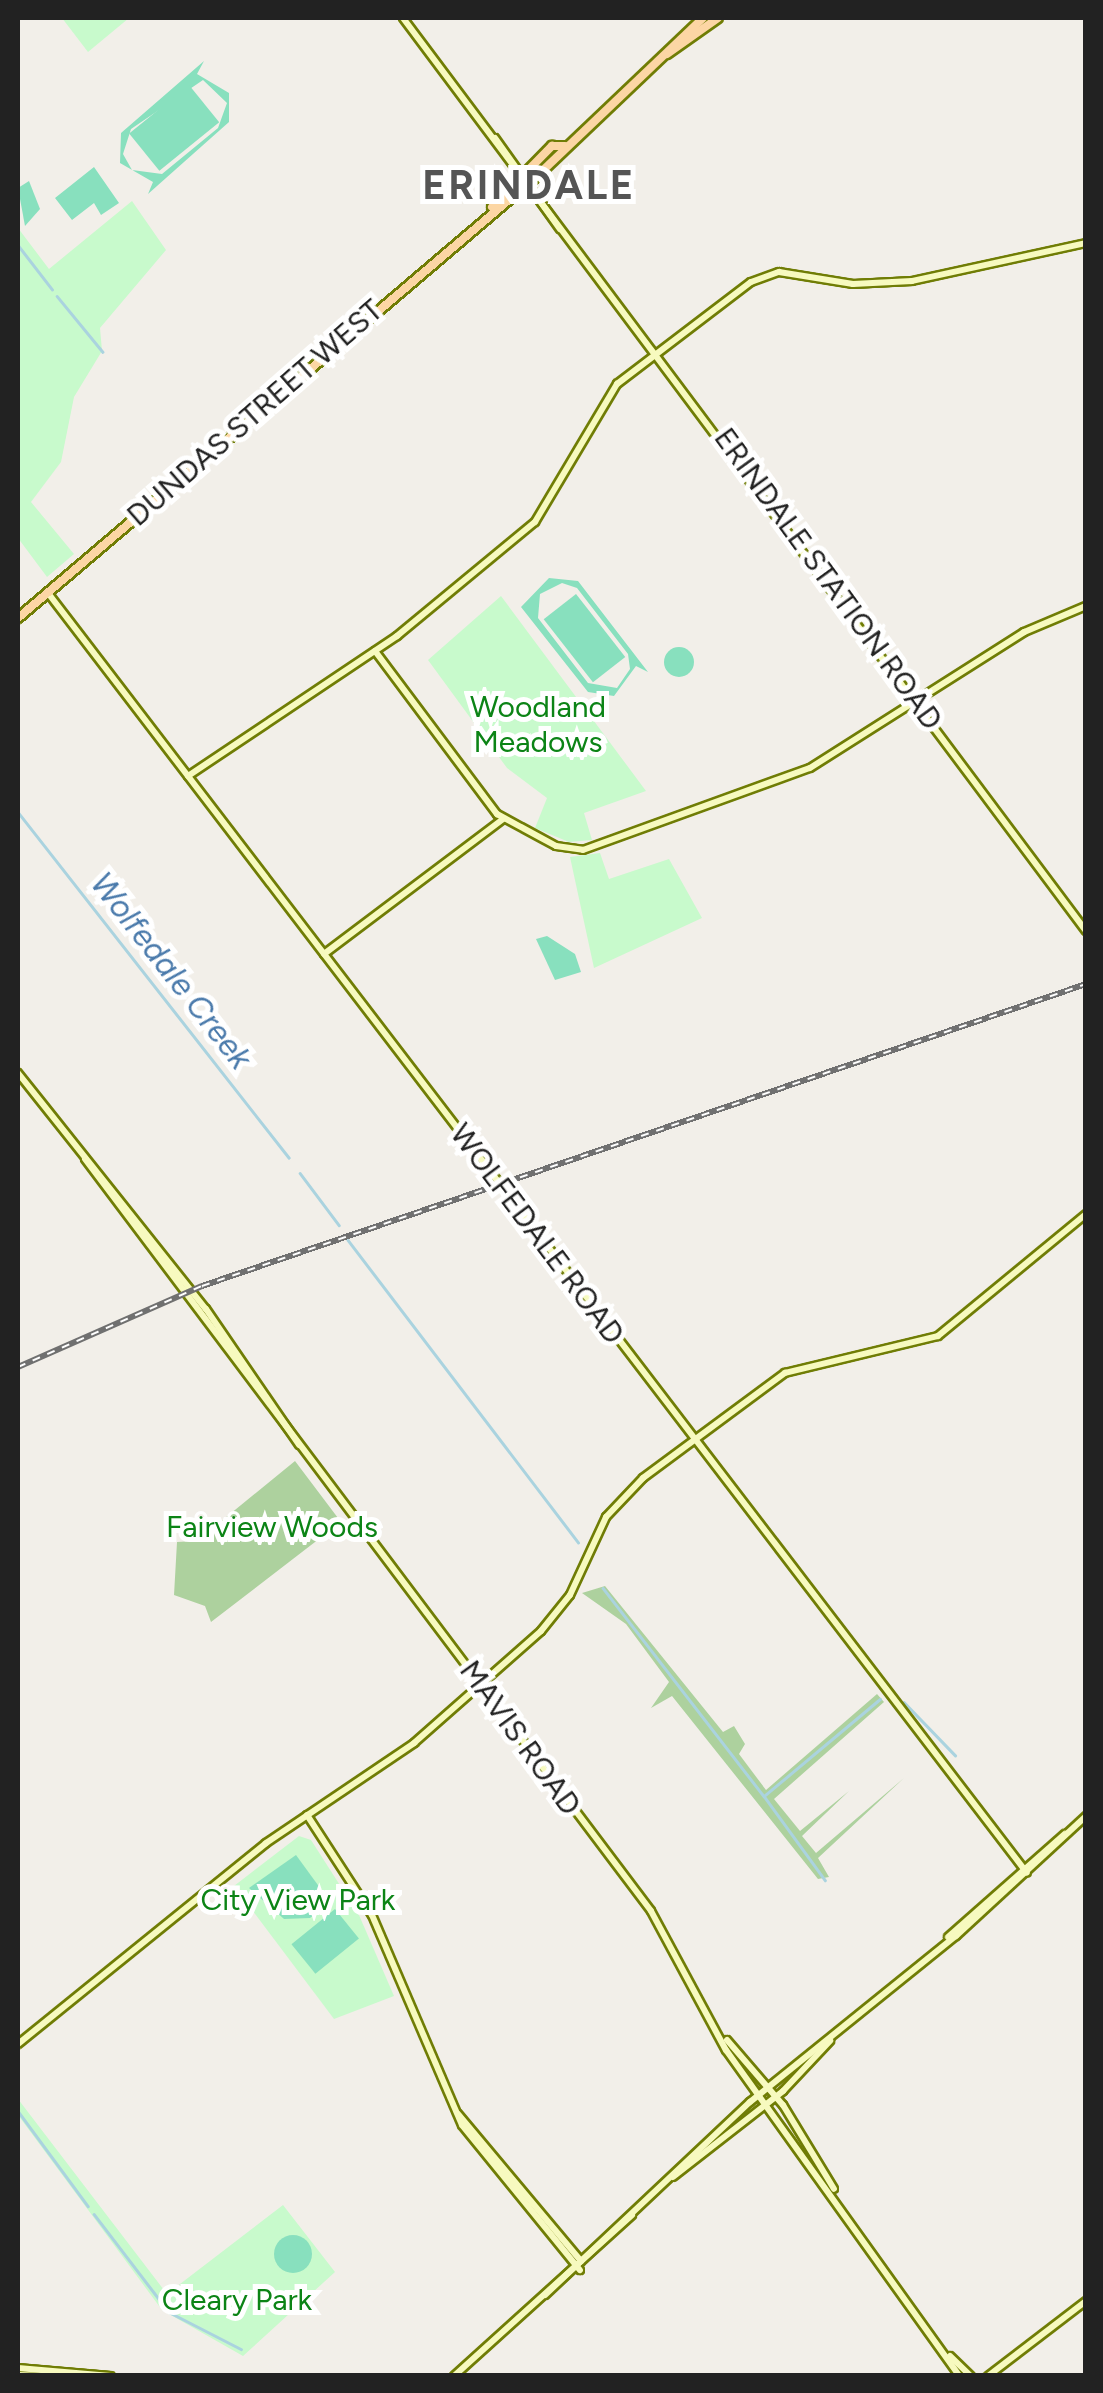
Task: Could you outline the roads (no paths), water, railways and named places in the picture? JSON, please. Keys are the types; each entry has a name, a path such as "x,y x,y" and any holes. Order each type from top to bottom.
{"main road":[{"name":"DUNDAS STREET WEST","path":"18,618 492,207 528,184 703,18"},
{"name":"DUNDAS STREET WEST","path":"667,54 718,18"},
{"name":"DUNDAS STREET WEST","path":"492,207 521,173 565,146"}],"street":[{"name":"ERINDALE STATION ROAD","path":"403,18 657,351 1086,930"},
{"path":"188,776 375,651 546,510 606,398 657,351 767,274 889,283 1086,243"},
{"name":"WOLFEDALE ROAD","path":"48,593 1027,1873"},
{"path":"375,651 503,819 564,849 598,847 788,778 921,705 1024,632 1086,606"},
{"path":"324,954 503,819"},
{"name":"MAVIS ROAD","path":"18,1073 652,1911 758,2095 834,2190"},
{"name":"MAVIS ROAD","path":"85,1160 206,1309 300,1446"},
{"path":"18,2044 306,1815 414,1744 562,1607 614,1505 693,1439 796,1368 938,1336 1086,1214"},
{"path":"306,1815 370,1911 456,2113 548,2233 579,2265"},
{"path":"948,1936 1027,1873 1086,1816"},
{"path":"672,2178 776,2096 1021,1865 1066,1834"},
{"name":"MAVIS ROAD","path":"726,2040 770,2087 834,2190 950,2356 959,2376"},
{"path":"454,2376 579,2265 758,2095 830,2041"},
{"path":"456,2113 579,2265"},
{"path":"548,2233 565,2272"},
{"path":"545,2295 565,2272 579,2265"},
{"path":"988,2376 1086,2301"},
{"name":"MAVIS ROAD","path":"950,2356 972,2376"},
{"path":"1004,2376 1006,2366"},
{"path":"18,2372 44,2376"},
{"path":"18,2372 111,2376"}],"waterway":[{"path":"18,245 52,289"},
{"path":"57,296 103,352"},
{"name":"Wolfedale Creek","path":"18,812 289,1158"},
{"name":"Wolfedale Creek","path":"300,1173 339,1225"},
{"name":"Wolfedale Creek","path":"348,1240 578,1542"},
{"name":"Wolfedale Creek","path":"603,1588 764,1796 880,1699"},
{"name":"Wolfedale Creek","path":"904,1702 955,1755"},
{"path":"764,1796 825,1880"},
{"path":"18,2111 88,2206"},
{"path":"94,2214 169,2312 241,2349"}],"railway":[{"path":"18,1367 202,1286 1086,984"}],"district":[{"name":"ERINDALE","path":"529,185"}],"park label":[{"name":"Woodland Meadows","path":"538,724"},
{"name":"Fairview Woods","path":"272,1527"},
{"name":"City View Park","path":"298,1900"},
{"name":"Cleary Park","path":"237,2300"}]}
